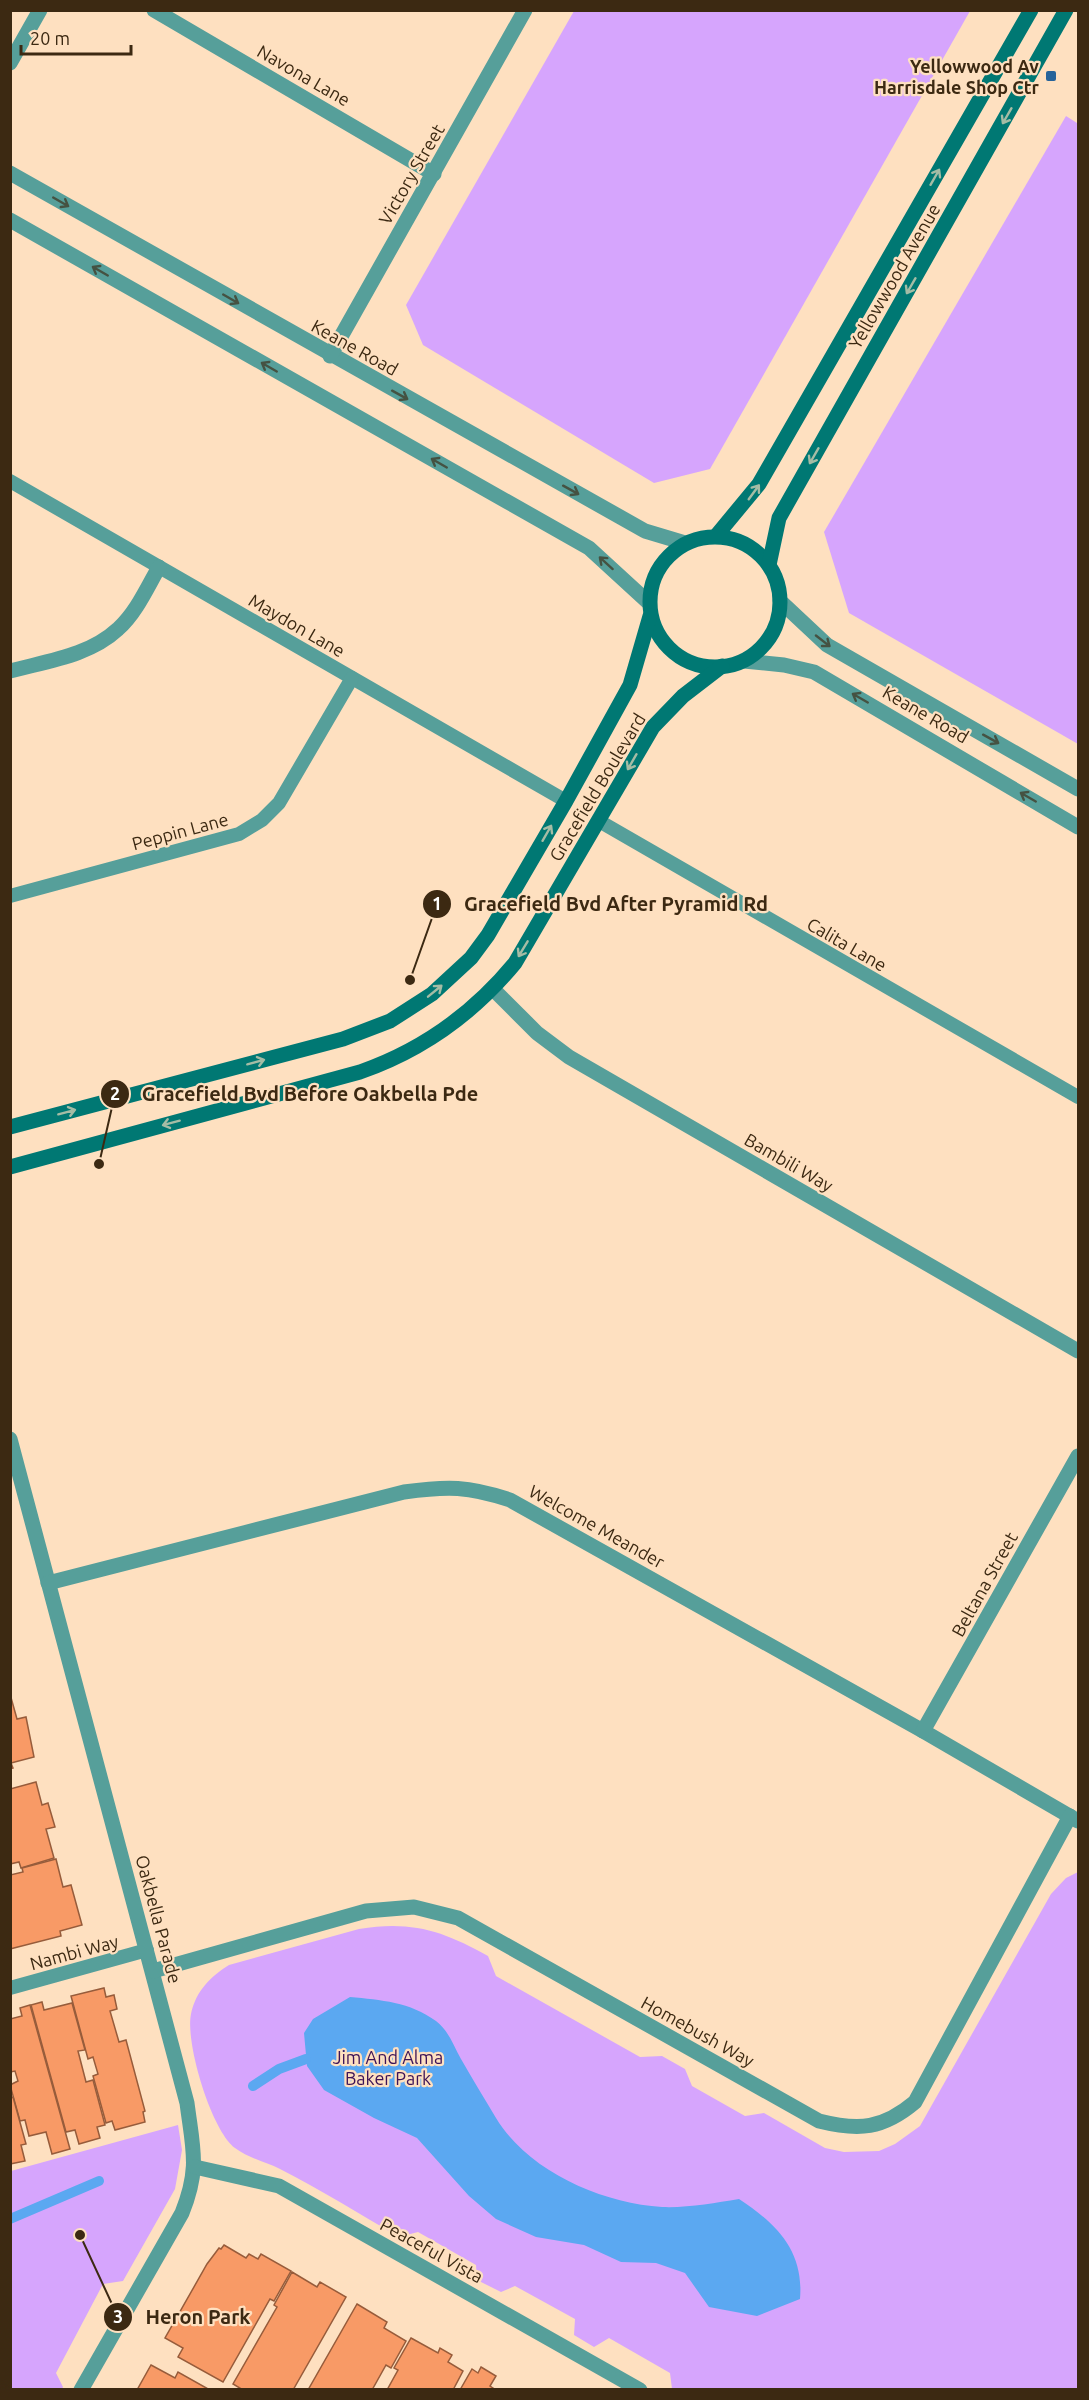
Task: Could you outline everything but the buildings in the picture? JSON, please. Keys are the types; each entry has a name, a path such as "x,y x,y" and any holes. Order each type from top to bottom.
{"street":[{"path":"10,63 40,10"},
{"name":"Navona Lane","path":"154,10 434,174"},
{"name":"Victory Street","path":"330,356 525,10"},
{"name":"Yellowwood Avenue","path":"716,536 759,484 1031,10"},
{"name":"Yellowwood Avenue","path":"769,565 779,518 1066,10"},
{"name":"Keane Road","path":"10,173 330,356 645,531 685,543"},
{"name":"Keane Road","path":"10,220 589,548 649,609 660,639 678,656 693,664 722,666 744,660 756,652 770,636 779,616 779,588 769,565 746,544 716,536 685,543 665,559 656,572 649,609"},
{"path":"10,671 86,650 104,640 119,628 136,607 159,567"},
{"name":"Keane Road","path":"780,601 826,645 1078,789"},
{"name":"Gracefield Boulevard","path":"10,1126 343,1039 390,1021 432,994 471,958 488,935 566,801 630,685 649,609"},
{"name":"Keane Road","path":"744,660 784,665 814,672 1078,827"},
{"name":"Gracefield Boulevard","path":"10,1167 383,1064 437,1035 493,989 515,963 653,727 683,696 722,666"},
{"name":"Bambili Way","path":"493,989 537,1034 569,1057 1078,1351"},
{"name":"Oakbella Parade","path":"10,1439 187,2103 195,2168 192,2189 182,2213 81,2390"},
{"name":"Beltana Street","path":"923,1731 1078,1456"},
{"name":"Welcome Meander","path":"48,1583 404,1492 445,1486 479,1490 510,1500 923,1731 1074,1819"},
{"name":"Homebush Way","path":"153,1971 366,1911 414,1907 458,1918 819,2121 854,2127 877,2125 895,2118 915,2102 1074,1819"},
{"name":"Peaceful Vista","path":"195,2168 279,2186 640,2390"}],"lane":[{"name":"Maydon Lane","path":"10,481 566,801"},
{"name":"Peppin Lane","path":"10,896 239,834 262,820 279,802 352,678"},
{"name":"Calita Lane","path":"599,821 1078,1097"},
{"name":"Nambi Way","path":"10,1988 147,1950"}],"green space":[{"path":"574,11 970,11 710,469 654,483 423,345 406,305"},
{"path":"1066,116 1077,123 1078,128 1078,744 849,613 824,532"},
{"name":"Jim And Alma Baker Park","path":"1078,1872 1078,2389 672,2389 670,2373 609,2338 594,2347 574,2335 575,2319 515,2286 501,2292 477,2280 476,2265 418,2232 399,2237 295,2177 235,2148 217,2123 196,2064 190,2027 193,2006 205,1985 229,1965 359,1929 411,1927 442,1934 488,1956 496,1976 640,2057 662,2056 685,2069 692,2086 745,2116 764,2113 825,2148 844,2152 879,2151 895,2144 920,2126 1051,1894 1066,1878"},
{"path":"178,2125 182,2150 175,2189 123,2281 103,2284 56,2373 62,2389 11,2389 11,2171"}],"water":[{"path":"350,1997 406,2006 436,2021 448,2034 496,2118 510,2137 527,2154 568,2181 615,2199 662,2207 691,2206 739,2199 765,2218 785,2240 798,2267 800,2299 757,2316 709,2307 685,2273 656,2263 621,2262 584,2245 536,2237 496,2219 469,2196 417,2138 374,2118 324,2090 307,2066 304,2033 313,2019"}],"waterway":[{"path":"253,2086 279,2069 306,2059"},
{"path":"10,2219 99,2181"}],"place":[{"name":"Yellowwood Av Harrisdale Shop Ctr","path":"1051,76"},
{"name":"Gracefield Bvd After Pyramid Rd","path":"410,980"},
{"name":"Gracefield Bvd Before Oakbella Pde","path":"99,1164"},
{"name":"Heron Park","path":"80,2235"}]}
